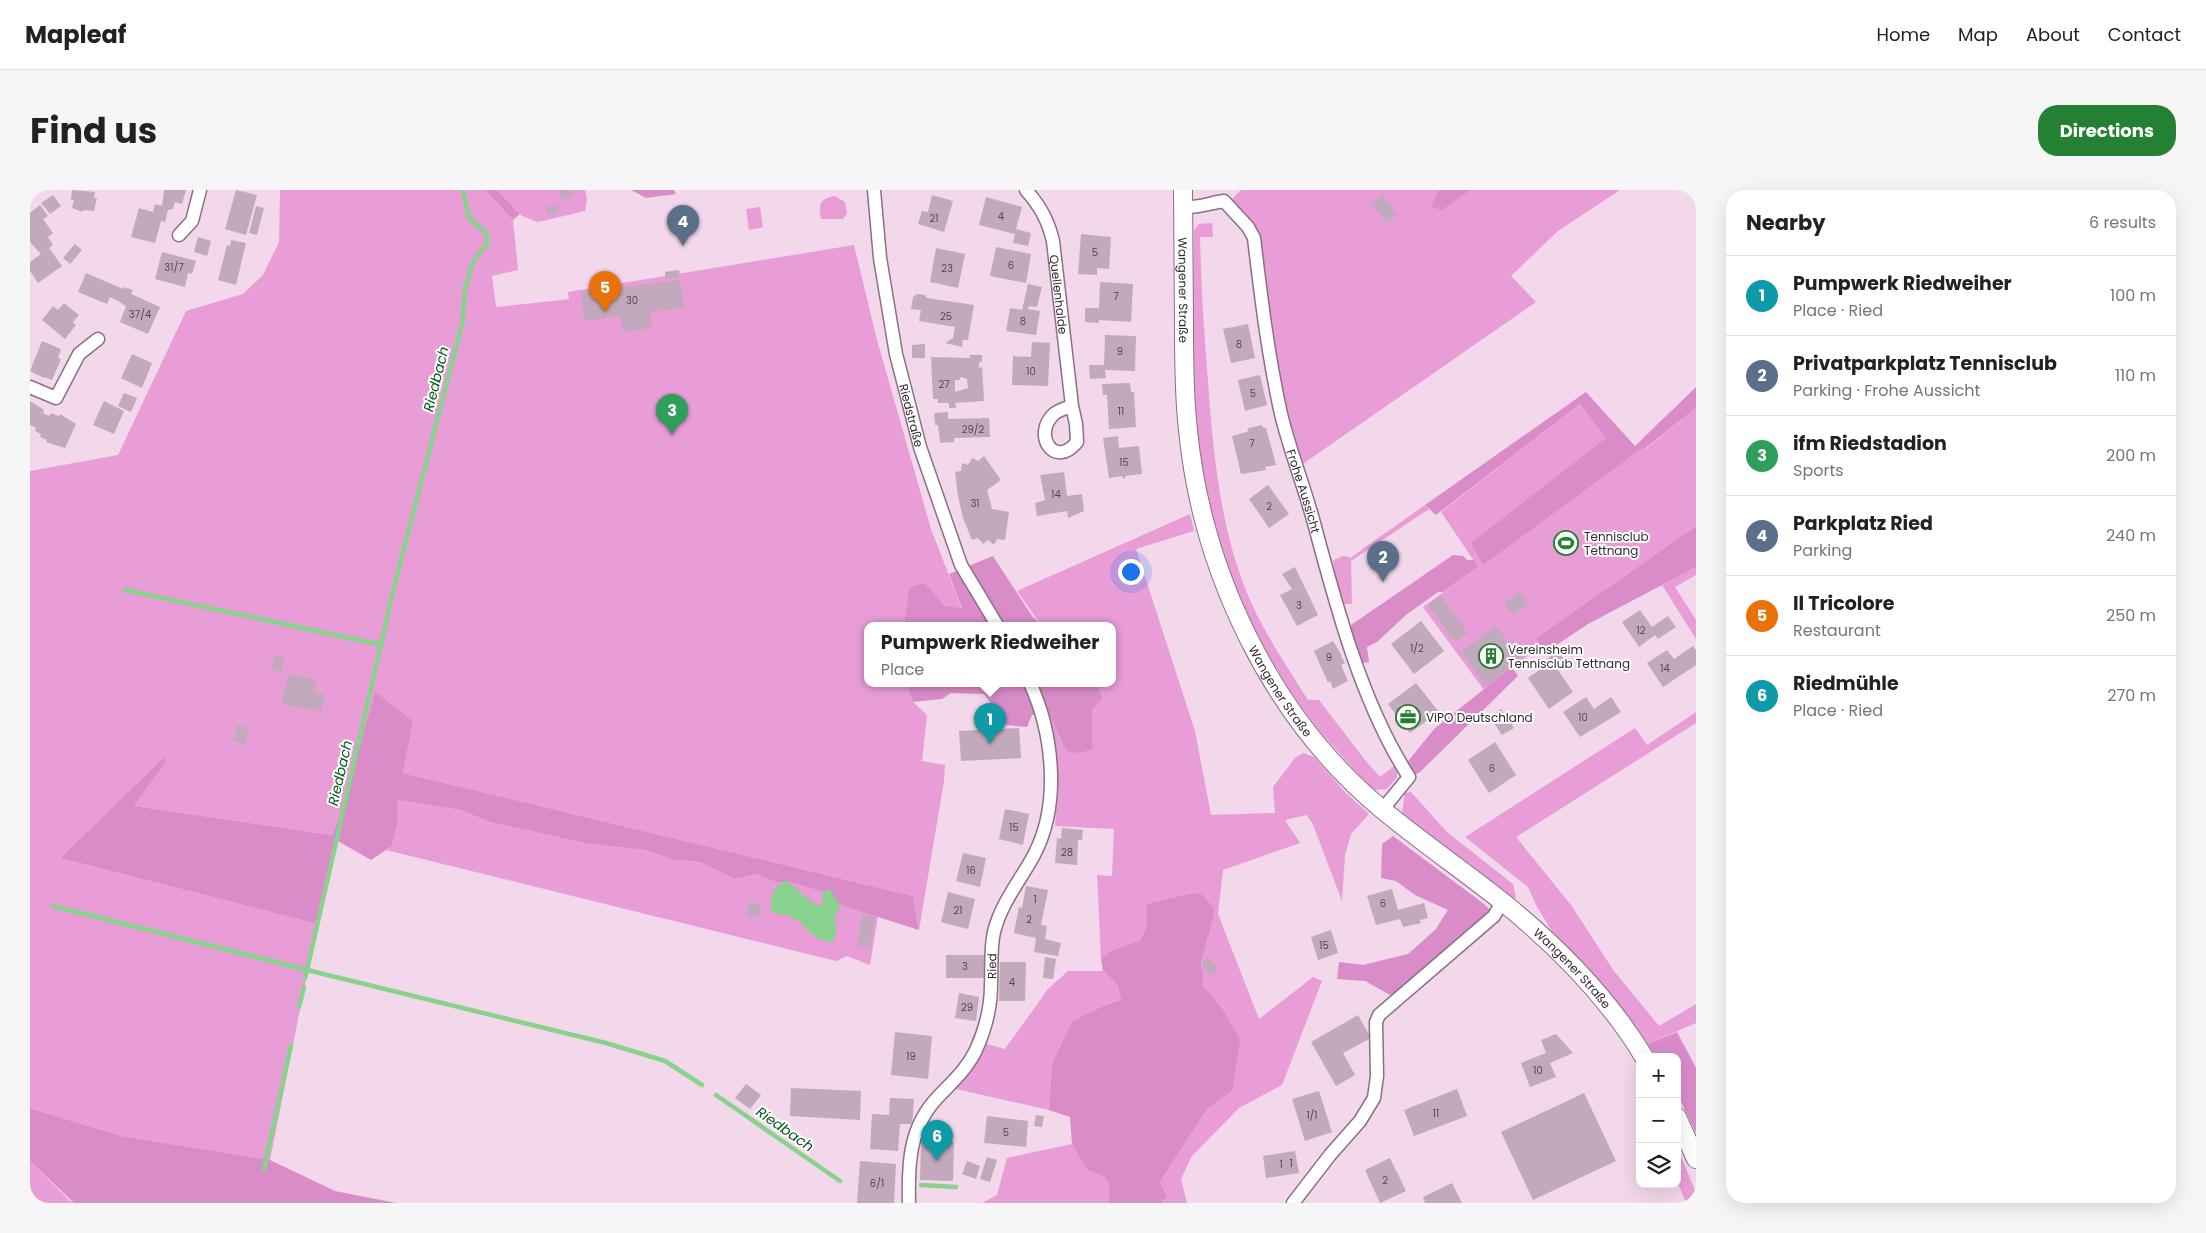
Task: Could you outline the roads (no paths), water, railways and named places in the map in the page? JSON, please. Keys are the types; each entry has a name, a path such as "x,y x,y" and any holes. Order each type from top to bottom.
{"main road":[{"name":"Wangener Straße","path":"1183,198 1184,379 1187,428 1197,491 1211,547 1241,622 1282,695 1330,757 1382,810 1502,902 1557,950 1591,985 1641,1053"},
{"path":"1681,1126 1696,1160"}],"street":[{"path":"179,235 192,221 200,190"},
{"name":"Riedstraße","path":"874,190 880,258 896,354 920,447 961,565 995,622"},
{"name":"Quellenhalde","path":"1026,190 1042,210 1049,224 1053,241 1072,406"},
{"name":"Frohe Aussicht","path":"1183,198 1201,207 1214,202 1224,201 1248,227 1254,238 1268,348 1282,416 1326,573 1346,635 1379,719 1409,777 1382,810"},
{"path":"30,387 56,398 79,354 98,339"},
{"name":"Ried","path":"909,1203 909,1159 916,1132 930,1107 962,1072 975,1053 982,1036 990,1003 991,943 994,930 1006,900 1034,856 1046,822 1050,790 1049,757 1043,719 1031,687"},
{"path":"1293,1203 1330,1155 1360,1121 1374,1098 1378,1076 1376,1022 1379,1015 1387,1006 1494,916 1502,902"}],"waterway":[{"name":"Riedbach","path":"463,190 468,215 486,233 488,242 473,262 465,289 462,324 393,591 307,970 606,1043 665,1061 702,1085"},
{"path":"125,590 382,645"},
{"path":"53,906 307,970 305,978"},
{"path":"299,1007 304,987"},
{"path":"264,1169 291,1045"},
{"name":"Riedbach","path":"716,1095 840,1181"},
{"path":"921,1185 956,1187"}],"place":[{"name":"Parkplatz Ried","path":"683,246"},
{"name":"Il Tricolore","path":"605,312"},
{"name":"ifm Riedstadion","path":"672,435"},
{"name":"Tennisclub Tettnang","path":"1566,543"},
{"name":"Privatparkplatz Tennisclub","path":"1383,582"},
{"name":"Vereinsheim Tennisclub Tettnang","path":"1491,656"},
{"name":"ViPO Deutschland","path":"1408,717"},
{"name":"Pumpwerk Riedweiher","path":"990,744"},
{"name":"Riedmühle","path":"937,1161"}]}
